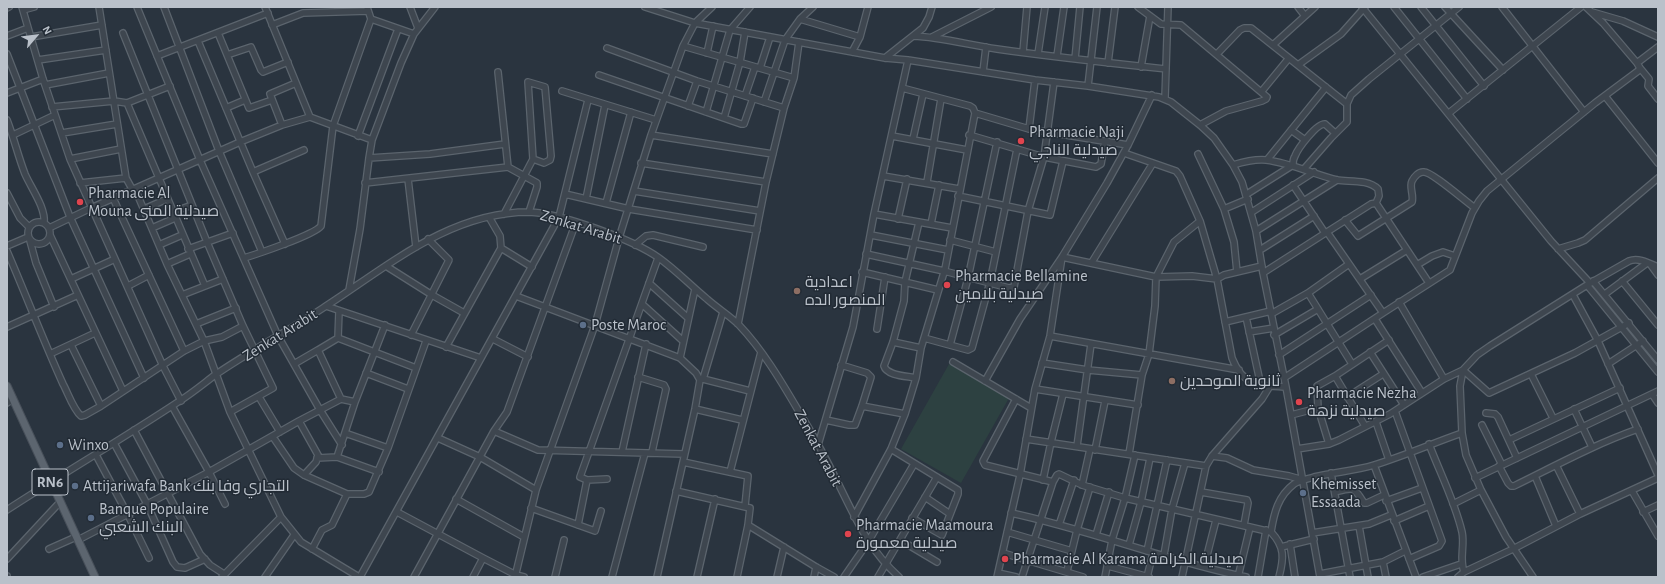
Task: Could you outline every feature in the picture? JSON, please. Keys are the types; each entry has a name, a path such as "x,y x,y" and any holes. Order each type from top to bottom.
{"main road":[{"name":"RN6","path":"7,386 10,401 95,577"}],"street":[{"path":"34,7 22,8 43,79 70,159 163,366 181,401"},
{"path":"99,7 126,178 132,189 137,193 167,264 204,341 230,412 281,517 294,535 301,542 360,577 481,358 493,339 559,217 588,100"},
{"path":"137,7 200,160 278,336 320,410 342,445"},
{"path":"164,7 219,151 262,252"},
{"path":"265,7 310,117"},
{"path":"410,7 418,28"},
{"path":"645,7 695,23 885,58 908,60 1035,80 1088,86 1165,98 1200,125 1221,146 1233,165 1248,197 1260,250 1274,335 1280,355 1320,576 1383,562 1405,551"},
{"path":"516,576 536,490 595,325 641,163 672,72 695,23 712,7"},
{"path":"706,112 730,30 750,7"},
{"path":"852,52 860,36 868,7"},
{"path":"885,58 926,24 932,7"},
{"path":"931,37 991,7"},
{"path":"1023,52 1027,7"},
{"path":"1038,54 1045,7"},
{"path":"1057,56 1064,7"},
{"path":"1075,59 1080,7"},
{"path":"1088,86 1097,7"},
{"path":"1108,63 1115,7"},
{"path":"1138,7 1159,23 1168,25 1182,25 1262,91 1266,97 1264,100 1226,111 1200,125"},
{"path":"1165,98 1168,7"},
{"path":"1298,7 1305,16"},
{"path":"1272,45 1315,7"},
{"path":"1394,7 1467,99"},
{"path":"1422,7 1484,86"},
{"path":"1445,7 1504,70"},
{"path":"1304,169 1348,120 1347,104 1351,95 1459,7"},
{"path":"1502,7 1584,112"},
{"path":"1449,113 1581,7"},
{"path":"1586,7 1638,65 1649,80 1648,86 1658,99"},
{"path":"349,290 360,229 372,140 401,63 414,34 432,8"},
{"path":"764,102 785,40 800,19 811,8"},
{"path":"1298,65 1341,34 1364,8 1501,179 1558,248 1590,283 1622,328 1658,372"},
{"path":"244,258 285,244 316,230 321,226 333,126 371,19 367,9 303,13 272,25"},
{"path":"1592,12 1623,21 1658,36"},
{"path":"157,56 268,13"},
{"path":"1141,67 1150,16"},
{"path":"371,19 398,30 414,34"},
{"path":"800,19 860,36"},
{"path":"31,37 102,25"},
{"path":"707,53 713,26"},
{"path":"1217,54 1240,30 1247,27 1251,28 1347,104"},
{"path":"7,36 28,28"},
{"path":"358,136 398,30"},
{"path":"724,118 740,62 745,32"},
{"path":"123,33 207,242 243,326 274,388 230,412"},
{"path":"218,33 250,109 272,100"},
{"path":"913,36 931,37 986,47 1166,70"},
{"path":"745,96 770,37"},
{"path":"198,41 285,244"},
{"path":"738,324 772,154 784,108 794,78 799,42"},
{"path":"683,46 794,78"},
{"path":"227,55 251,47 261,70 264,72 288,62"},
{"path":"983,72 986,47"},
{"path":"1284,378 1450,270 1475,208 1483,196 1501,179 1584,112 1638,71 1638,65 1658,47"},
{"path":"607,48 697,81 784,108"},
{"path":"38,60 106,50"},
{"path":"7,54 8,61 70,217 144,378"},
{"path":"1262,91 1289,58"},
{"path":"818,445 853,327 862,272 908,60"},
{"path":"498,72 508,167"},
{"path":"45,85 109,73"},
{"path":"599,75 741,124 744,124 753,98"},
{"path":"7,93 43,79"},
{"path":"1028,128 1035,80"},
{"path":"688,106 697,81"},
{"path":"504,214 533,159 528,82 545,87 551,156 550,160 544,163 533,159"},
{"path":"866,254 944,271 1009,288 1014,287 1028,211 1044,157 1054,82"},
{"path":"282,125 271,94 296,83"},
{"path":"52,107 114,100 127,103 170,86"},
{"path":"1267,160 1326,87"},
{"path":"854,517 891,449 905,414 916,378 921,348 944,271 969,135 975,113 973,108 902,88"},
{"path":"562,91 656,120"},
{"path":"913,139 923,94"},
{"path":"985,381 1020,319 1062,257 1124,153 1152,95"},
{"path":"1605,96 1658,163"},
{"path":"927,182 941,99"},
{"path":"226,108 245,100"},
{"path":"127,103 189,252 205,286"},
{"path":"586,198 605,105"},
{"path":"606,203 631,112"},
{"path":"975,113 1047,132 1128,145"},
{"path":"12,135 55,114"},
{"path":"49,228 132,189 240,142 282,125 310,117 372,140"},
{"path":"7,120 26,174 44,215 44,223"},
{"path":"1224,209 1248,197 1293,165 1294,157 1305,140 1323,123 1335,133"},
{"path":"62,133 117,124"},
{"path":"1291,130 1305,140"},
{"path":"651,134 772,154"},
{"path":"969,135 1044,157 1094,167 1101,164 1106,141"},
{"path":"892,136 967,150"},
{"path":"950,345 968,278 997,142"},
{"path":"369,158 430,154 505,144"},
{"path":"70,159 121,149"},
{"path":"924,338 968,350 972,348 990,282 1017,149"},
{"path":"253,172 304,150"},
{"path":"1124,153 1176,171 1180,176 1200,221 1218,279 1232,358 1243,376 1252,383 1261,386 1286,387"},
{"path":"1198,154 1224,209 1234,242 1237,272"},
{"path":"1233,165 1267,160 1293,165 1337,180 1366,183 1376,187 1379,196 1376,203"},
{"path":"958,196 1047,216 1051,214 1063,161"},
{"path":"641,163 766,182"},
{"path":"1092,262 1153,163"},
{"path":"365,183 508,167 535,181 537,185 529,212"},
{"path":"1252,212 1314,172"},
{"path":"1345,220 1358,236 1387,219 1412,202 1412,180 1420,172 1433,176 1475,208"},
{"path":"883,176 927,182 960,189"},
{"path":"80,183 126,178"},
{"path":"1558,248 1585,240 1658,178"},
{"path":"408,179 416,247"},
{"path":"898,219 907,179"},
{"path":"1256,230 1337,180"},
{"path":"931,224 939,185"},
{"path":"1293,185 1383,313"},
{"path":"634,191 760,211"},
{"path":"7,193 20,218 29,227"},
{"path":"565,194 629,209 756,230"},
{"path":"113,198 184,351"},
{"path":"144,209 167,198"},
{"path":"1376,203 1429,283"},
{"path":"1263,273 1370,204 1376,203"},
{"path":"152,228 192,205"},
{"name":"Zenkat Arabit","path":"7,510 181,401 216,375 326,306 428,239 469,222 504,214 529,212 548,214 576,222 635,245 658,258 738,324 761,352 782,382 818,445 868,542 886,565 898,577"},
{"path":"874,214 952,228"},
{"path":"1260,250 1314,216"},
{"path":"446,347 501,248 500,236 489,217"},
{"path":"1105,577 1112,540 1126,498 1142,375 1149,354 1155,306 1156,277 1174,242 1200,221"},
{"path":"414,577 494,431 507,412 576,222"},
{"path":"916,378 889,372 884,366 893,342 904,301 908,263 919,222"},
{"path":"54,307 36,263 27,232 33,223 44,223 49,228 50,235 123,392"},
{"path":"167,264 207,242 233,233"},
{"path":"29,239 34,244 44,243 50,235"},
{"path":"159,245 182,235"},
{"path":"635,245 646,236 653,235 703,247"},
{"path":"870,235 948,250"},
{"path":"7,246 29,239"},
{"path":"411,335 449,260 428,239"},
{"path":"950,240 975,245 996,252"},
{"path":"501,248 532,267"},
{"path":"1360,280 1407,250"},
{"path":"7,251 50,354 78,414 82,416 123,392 184,351 204,341 222,337 243,326"},
{"path":"1417,265 1432,256 1443,252 1455,256"},
{"path":"1062,257 1092,262 1156,277 1192,276 1218,279 1224,275 1262,266"},
{"path":"1016,577 997,575 1020,475 1035,389 1050,336 1062,257"},
{"path":"607,479 588,480 581,479 580,477 658,258"},
{"path":"71,280 115,259"},
{"path":"1297,449 1329,444 1376,422 1444,379 1463,370 1476,355 1490,346 1590,283 1634,259 1658,267"},
{"path":"1648,263 1658,275"},
{"path":"1605,294 1648,263"},
{"path":"1225,322 1246,316 1271,312 1308,293 1349,264"},
{"path":"386,266 464,313"},
{"path":"862,272 938,290"},
{"path":"128,286 149,275"},
{"path":"877,329 885,277"},
{"path":"182,295 223,279"},
{"path":"1622,281 1658,325"},
{"path":"649,283 688,318"},
{"path":"1590,283 1605,294 1658,360"},
{"path":"680,358 695,289"},
{"path":"1308,293 1352,364"},
{"path":"7,327 35,316 78,295"},
{"path":"1280,355 1371,295"},
{"path":"1458,577 1464,572 1513,549 1580,514 1658,477 1620,388 1598,341 1573,295"},
{"path":"516,296 680,358 696,373 701,380 750,390"},
{"path":"1399,302 1444,379"},
{"path":"642,304 683,340"},
{"path":"326,306 384,325 426,341 481,358"},
{"path":"196,324 236,308"},
{"path":"1274,335 1318,309"},
{"path":"338,338 339,311"},
{"path":"657,577 701,380 722,312"},
{"path":"1246,316 1261,386"},
{"path":"1375,319 1422,393"},
{"path":"1463,370 1490,393 1598,341 1629,323"},
{"path":"337,457 355,402 384,325"},
{"path":"1249,332 1274,328"},
{"path":"50,354 95,333"},
{"path":"1050,336 1239,370"},
{"path":"294,364 338,338"},
{"path":"338,338 416,368"},
{"path":"493,339 528,356"},
{"path":"1329,444 1318,408 1317,386 1321,382 1335,376 1389,340"},
{"path":"273,437 294,468 304,475 347,494 364,494 369,492 379,472 426,341"},
{"path":"893,342 921,348"},
{"path":"1608,364 1643,342"},
{"path":"622,452 646,344"},
{"path":"1077,446 1092,344"},
{"path":"71,345 101,406"},
{"path":"318,350 341,399"},
{"path":"730,472 742,420 761,352"},
{"path":"1370,352 1404,405"},
{"path":"952,362 1031,408"},
{"path":"1042,363 1088,370 1142,375"},
{"path":"826,420 849,426 855,425 871,377 867,372 841,365"},
{"path":"1463,370 1460,386 1462,433 1466,455 1481,490 1513,549 1532,577"},
{"path":"366,373 408,388"},
{"path":"1347,397 1384,374"},
{"path":"1531,374 1553,418"},
{"path":"1335,376 1365,426"},
{"path":"638,377 665,387 652,452"},
{"path":"1182,577 1202,492 1206,466 1212,456 1262,399 1270,386"},
{"path":"1509,440 1553,418 1620,388"},
{"path":"1035,389 1138,405"},
{"path":"1475,478 1658,391"},
{"path":"1043,480 1063,394"},
{"path":"1652,394 1658,403"},
{"path":"259,397 280,432"},
{"path":"49,549 128,515 273,437 298,421 341,399 355,402"},
{"path":"1016,400 982,463 985,466 1053,482"},
{"path":"1082,485 1105,401"},
{"path":"172,406 225,504"},
{"path":"862,406 905,414"},
{"path":"1291,415 1318,408"},
{"path":"695,409 742,420"},
{"path":"1574,409 1592,448"},
{"path":"1394,411 1441,538 1441,543 1439,546 1409,559"},
{"path":"1486,413 1497,415 1517,458"},
{"path":"298,421 318,455 304,475"},
{"path":"1376,422 1389,460"},
{"path":"1482,425 1508,483 1511,486 1592,448 1638,429"},
{"path":"134,430 193,542 205,559 223,576 281,517"},
{"path":"494,431 538,450 684,454"},
{"path":"345,433 388,448"},
{"path":"1258,577 1268,531 1276,507 1294,484 1303,480 1331,473 1374,465 1410,454 1429,444 1462,433"},
{"path":"438,438 480,458 536,490"},
{"path":"1026,439 1206,466"},
{"path":"114,443 147,504 173,562 177,567 185,568 205,559"},
{"path":"1429,444 1462,534 1461,564 1464,572"},
{"path":"891,449 958,490 941,535 912,518"},
{"path":"612,577 645,453"},
{"path":"96,455 149,558"},
{"path":"1212,456 1227,458 1253,470 1303,480"},
{"path":"317,458 337,457 379,472"},
{"path":"1652,460 1658,457"},
{"path":"1129,545 1141,502 1150,458"},
{"path":"1108,566 1148,577 1157,506 1167,460"},
{"path":"683,462 747,476 749,478 745,506"},
{"path":"1164,555 1172,509 1185,463"},
{"path":"844,577 868,542 914,464"},
{"path":"1374,465 1386,502 1416,577"},
{"path":"1556,465 1580,514"},
{"path":"1331,473 1350,577"},
{"path":"1022,577 1053,482 1058,474 1074,480 1082,485 1126,498 1268,531 1281,547 1283,557 1279,577"},
{"path":"1535,476 1556,526"},
{"path":"878,577 937,477"},
{"path":"578,525 588,480"},
{"path":"1060,525 1074,480"},
{"path":"1067,571 1090,487"},
{"path":"1335,492 1352,488 1355,489 1364,503 1384,495"},
{"path":"1386,502 1422,488"},
{"path":"1452,504 1481,490"},
{"path":"1632,490 1643,512 1658,536"},
{"path":"676,491 745,506 751,510 736,577"},
{"path":"1096,535 1109,492"},
{"path":"1202,492 1247,500 1248,503 1244,525"},
{"path":"312,549 322,530 332,526 347,494"},
{"path":"925,497 950,514"},
{"path":"456,499 524,537"},
{"path":"697,577 714,499"},
{"path":"7,559 60,502"},
{"path":"1643,512 1658,505"},
{"path":"1312,533 1377,522 1429,506"},
{"path":"531,508 596,530 601,511"},
{"path":"397,512 516,576 524,577"},
{"path":"1011,513 1096,535 1204,567 1246,577"},
{"path":"1204,567 1216,520"},
{"path":"748,525 834,577"},
{"path":"1359,526 1368,577"},
{"path":"1238,576 1250,527"},
{"path":"1007,532 1072,551"},
{"path":"264,577 294,535"},
{"path":"1281,547 1314,539"},
{"path":"555,577 564,540"},
{"path":"900,540 937,562"},
{"path":"1290,544 1295,577"},
{"path":"777,577 784,547"},
{"path":"1003,553 1083,577"},
{"path":"473,577 483,558"},
{"path":"1383,562 1386,577"},
{"path":"1423,577 1461,564"},
{"path":"814,577 816,567"}],"green space":[{"path":"949,364 1009,398 961,483 901,449"}],"place":[{"name":"Pharmacie Naji صيدلية الناجي","path":"1021,141"},
{"name":"Pharmacie Al Mouna صيدلية المنى","path":"80,202"},
{"name":"Pharmacie Bellamine صيدلية بلامين","path":"947,285"},
{"name":"اعدادية المنصور الده","path":"797,291"},
{"name":"Poste Maroc","path":"583,325"},
{"name":"ثانوية الموحدين","path":"1172,381"},
{"name":"Pharmacie Nezha صيدلية نزهة","path":"1299,402"},
{"name":"Winxo","path":"60,445"},
{"name":"Attijariwafa Bank التجاري وفا بنك","path":"75,486"},
{"name":"Khemisset Essaada","path":"1303,493"},
{"name":"Banque Populaire البنك الشعبي","path":"91,518"},
{"name":"Pharmacie Maamoura صيدلية معمورة","path":"848,534"},
{"name":"Pharmacie Al Karama صيدلية الكرامة","path":"1005,559"}]}
